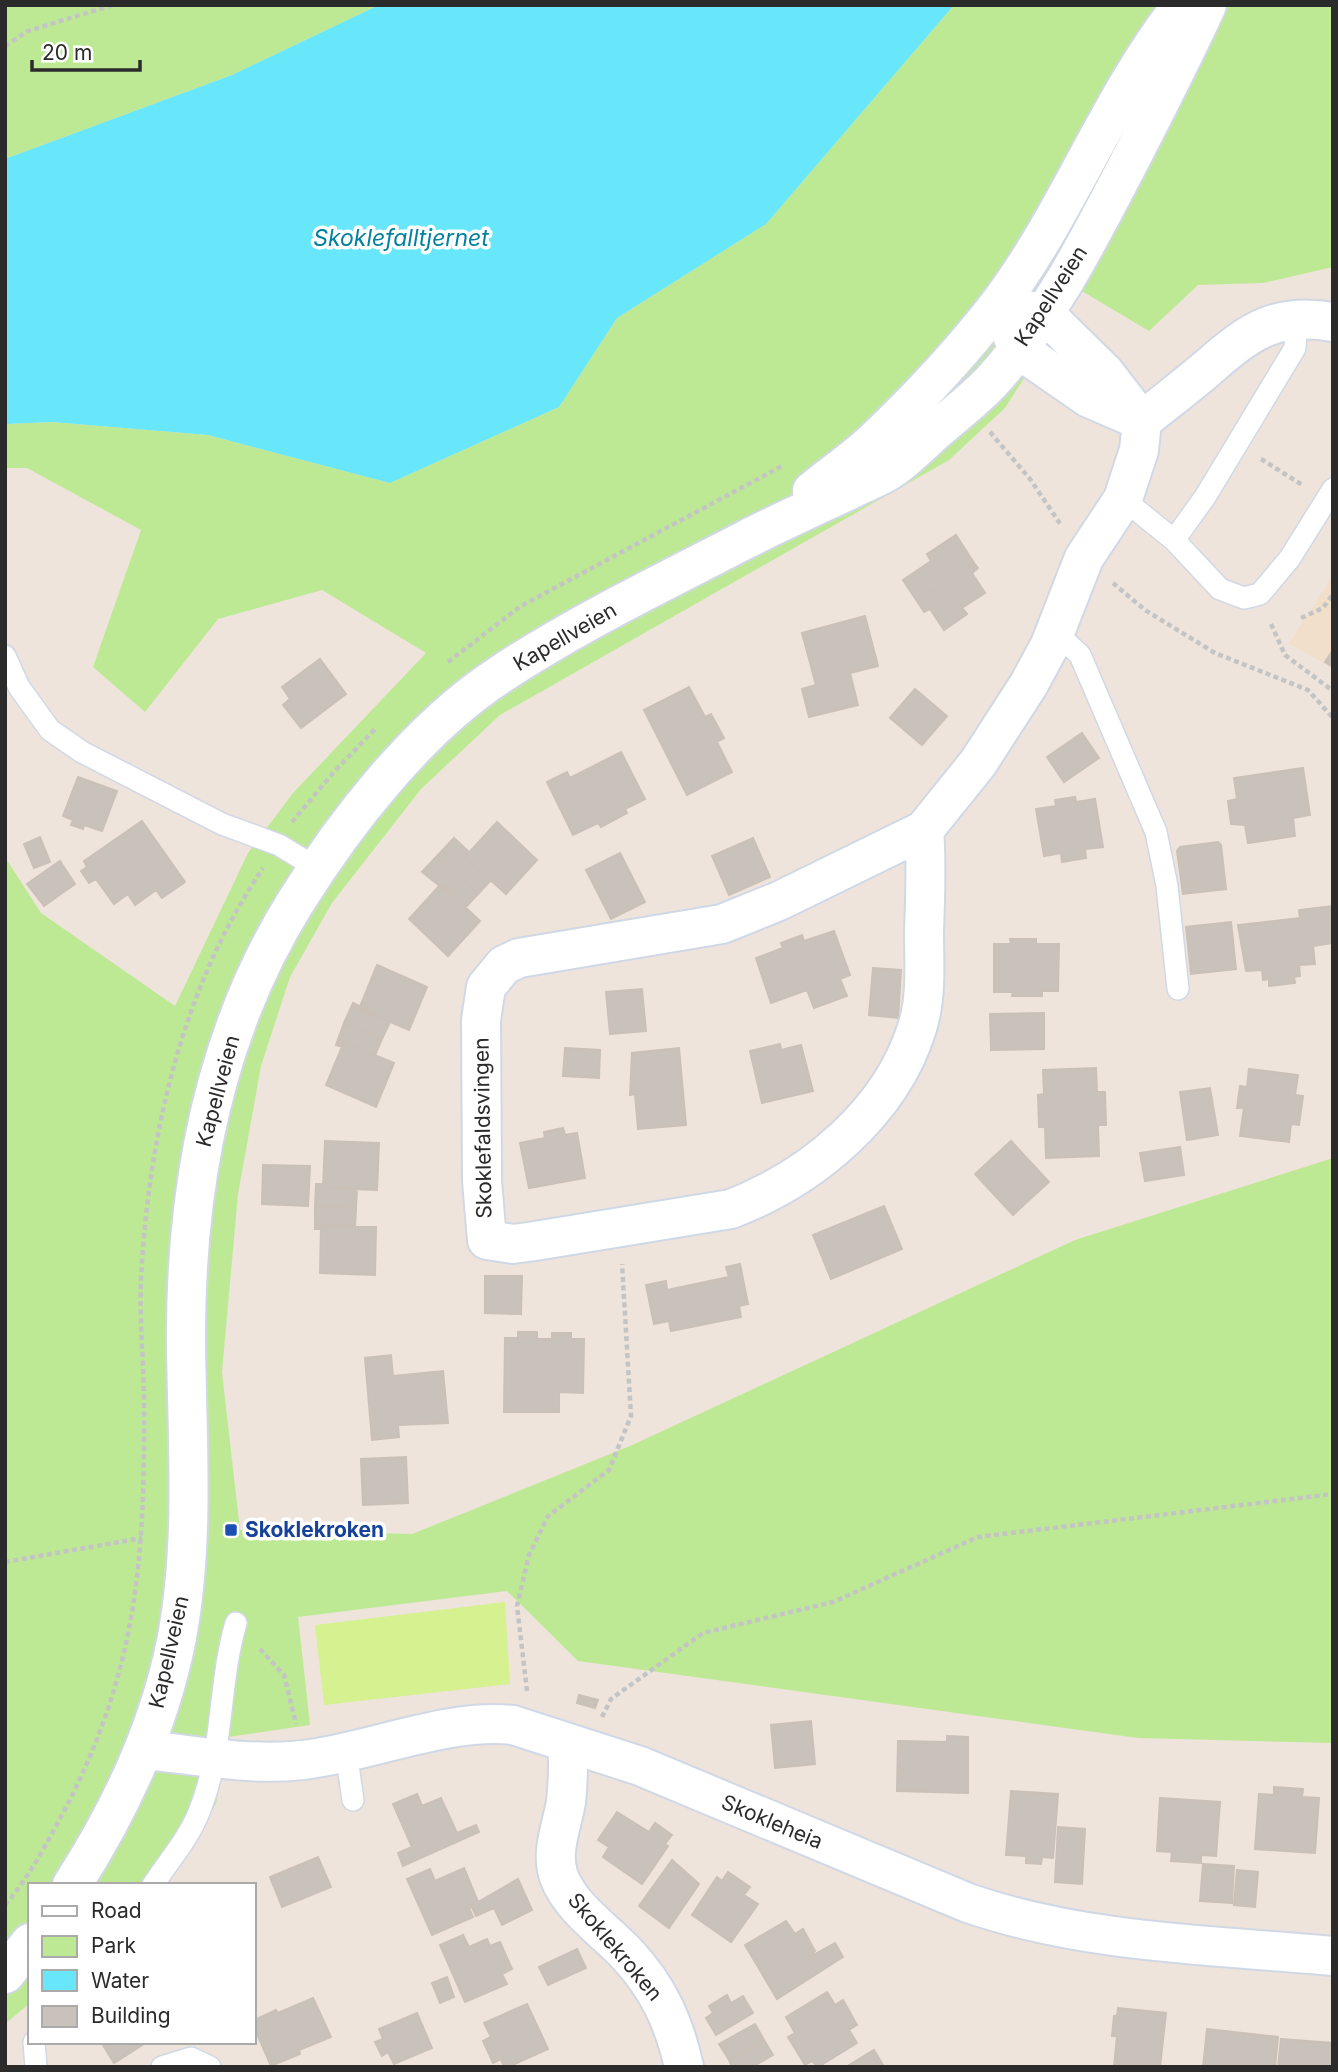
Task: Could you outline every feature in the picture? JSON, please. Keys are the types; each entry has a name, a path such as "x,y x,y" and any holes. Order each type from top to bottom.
{"street":[{"name":"Kapellveien","path":"770,527 872,443 934,379 999,304 1037,244 1122,96 1182,5"},
{"name":"Kapellveien","path":"73,1883 90,1856 144,1750 167,1681 185,1574 190,1464 186,1342 189,1242 195,1180 210,1109 245,1003 274,940 317,868 359,811 404,762 446,718 495,678 609,610 770,527 891,470 988,386 1045,314 1107,204 1207,5"},
{"path":"999,304 1045,314 1105,373 1142,421"},
{"path":"999,304 1018,349 1088,398 1142,421"},
{"path":"1142,421 1236,342 1266,326 1315,321"},
{"name":"Skoklefaldsvingen","path":"924,830 927,879 921,1007 906,1058 883,1094 854,1128 802,1173 732,1209 513,1244 487,1240 482,1181 481,1020 486,987 495,974 504,965 536,953 673,934 722,924 779,901 924,830 993,741 1029,684 1084,558 1123,499 1139,450 1142,421"},
{"name":"Skokleheia","path":"144,1750 267,1763 305,1760 492,1723 531,1730 640,1766 968,1903 1019,1921 1073,1932 1333,1956"},
{"name":"Skoklekroken","path":"577,1746 557,1835 558,1876 585,1914 628,1954 661,1996 674,2026 684,2067"},
{"path":"5,1974 28,1945"}],"lane":[{"path":"1174,540 1295,348 1315,321"},
{"path":"1123,499 1174,540 1220,589 1244,598 1260,594 1290,558 1329,495"},
{"path":"1054,631 1080,655 1156,832 1167,886 1178,989"},
{"path":"5,656 19,687 50,730 82,752 222,824 279,845 317,868"},
{"path":"154,1883 199,1814 222,1717 236,1623"},
{"path":"346,1752 353,1800"},
{"path":"34,2044 36,2067"},
{"path":"162,2067 191,2058 209,2067"}],"path":[{"path":"5,46 29,32 113,5"},
{"path":"988,430 1030,479 1084,558 1145,610 1215,653 1308,690 1333,718"},
{"path":"1237,443 1329,495"},
{"path":"1301,618 1323,608 1333,594"},
{"path":"1271,624 1285,655 1333,691"},
{"path":"531,1730 517,1606 529,1555 548,1516 608,1470 631,1416 620,1228"},
{"path":"5,1905 24,1882 53,1832 97,1744 128,1647 142,1538 144,1391"},
{"path":"577,1746 611,1699 703,1633 833,1602 978,1537 1333,1494"},
{"path":"5,1562 142,1538"},
{"path":"236,1623 284,1675 305,1760"}],"shaded area":[{"path":"1333,576 1333,669 1289,643"}],"green space":[{"path":"5,5 379,5 232,75 5,159"},
{"path":"954,5 1333,5 1333,267 1263,283 1198,285 1149,331 1080,290 1005,408 949,460 500,715 421,789 332,903 290,977 261,1066 238,1194 222,1372 240,1530 412,1534 630,1446 1075,1240 1333,1158 1333,1743 1138,1738 578,1661 507,1591 298,1617 310,1725 228,1737 216,1804 167,1883 28,1883 28,2005 5,2024 5,857 41,913 175,1006 248,853 293,793 426,653 322,590 218,619 145,712 93,667 141,530 27,468 5,468 5,424 52,422 208,435 390,483 559,407 617,318 766,224"},
{"path":"505,1602 510,1684 324,1705 315,1625"}],"water":[{"name":"Skoklefalltjernet","path":"379,5 954,5 766,224 617,318 559,407 390,483 208,435 52,422 5,424 5,159 232,75"}],"building":[{"path":"956,535 974,563 917,601 903,580 931,561 927,554"},
{"path":"974,563 978,568 972,573 985,593 962,608 967,614 944,630 930,609 924,612 917,601"},
{"path":"865,616 878,666 850,673 858,705 809,717 802,689 816,685 802,633"},
{"path":"1333,650 1333,667 1325,662"},
{"path":"320,659 346,694 301,728 283,705 290,699 282,687"},
{"path":"689,687 705,717 711,714 724,738 717,742 732,772 687,795 644,710"},
{"path":"915,689 947,716 922,745 890,718"},
{"path":"1082,733 1099,758 1064,782 1047,757"},
{"path":"621,752 645,799 625,809 627,813 601,827 598,823 573,835 547,782 567,772 570,778"},
{"path":"1303,768 1310,815 1293,818 1295,836 1248,843 1245,825 1231,824 1228,801 1237,799 1234,778"},
{"path":"78,777 117,791 102,831 84,825 83,829 71,825 73,820 63,816"},
{"path":"1075,797 1076,802 1095,799 1103,847 1085,849 1086,858 1062,862 1061,853 1044,856 1036,809 1056,806 1055,800"},
{"path":"142,821 185,882 162,898 156,890 135,905 128,894 114,904 96,879 89,883 81,871 87,867 84,861"},
{"path":"497,822 537,860 506,894 465,857"},
{"path":"40,837 50,862 34,868 24,844"},
{"path":"454,838 469,852 465,857 491,880 478,894 437,856"},
{"path":"753,838 770,877 729,895 712,856"},
{"path":"1218,842 1221,845 1226,889 1183,894 1177,851 1180,847"},
{"path":"620,853 645,902 611,919 586,870"},
{"path":"437,856 478,894 466,907 422,872"},
{"path":"60,861 75,884 44,906 27,884"},
{"path":"441,884 480,921 448,956 409,919"},
{"path":"1332,906 1333,943 1313,946 1315,964 1299,965 1300,976 1294,977 1295,983 1269,986 1269,979 1263,980 1262,970 1246,971 1238,925 1300,918 1299,910"},
{"path":"1231,922 1236,969 1191,974 1186,927"},
{"path":"834,931 850,975 840,979 847,996 814,1008 807,990 771,1003 756,958 783,948 781,943 802,935 804,941"},
{"path":"1010,939 1036,939 1036,944 1059,944 1058,991 1042,991 1042,996 1012,996 1013,992 994,992 994,944 1011,944"},
{"path":"377,965 427,987 409,1030 359,1009"},
{"path":"873,968 901,970 898,1018 869,1015"},
{"path":"642,989 646,1031 610,1034 606,992"},
{"path":"353,1003 390,1022 382,1039 344,1023"},
{"path":"1044,1013 1044,1049 991,1050 990,1014"},
{"path":"344,1023 382,1039 375,1055 344,1042 342,1047 336,1045"},
{"path":"344,1042 394,1063 376,1107 326,1085"},
{"path":"780,1044 781,1050 801,1045 813,1091 762,1103 750,1051"},
{"path":"565,1048 600,1050 599,1078 563,1076"},
{"path":"679,1048 686,1125 638,1129 635,1094 630,1095 632,1053"},
{"path":"1096,1068 1097,1092 1105,1092 1106,1125 1098,1125 1099,1156 1046,1158 1045,1127 1039,1127 1038,1095 1044,1094 1043,1070"},
{"path":"1249,1069 1298,1075 1295,1095 1303,1096 1299,1125 1291,1124 1289,1142 1240,1136 1244,1108 1237,1108 1240,1086 1247,1087"},
{"path":"1210,1088 1218,1135 1187,1140 1180,1092"},
{"path":"563,1128 565,1135 577,1133 585,1178 529,1188 520,1143 545,1138 544,1132"},
{"path":"325,1141 379,1143 377,1190 323,1188"},
{"path":"1011,1141 1049,1182 1013,1215 975,1174"},
{"path":"1180,1147 1184,1175 1145,1181 1140,1153"},
{"path":"263,1165 310,1166 308,1206 262,1204"},
{"path":"316,1184 323,1184 323,1188 357,1189 356,1208 315,1207"},
{"path":"884,1206 902,1249 831,1279 813,1235"},
{"path":"315,1207 356,1208 355,1226 321,1225 321,1229 315,1229"},
{"path":"321,1225 376,1227 375,1275 320,1273"},
{"path":"740,1264 748,1304 739,1306 741,1317 671,1331 669,1321 654,1324 646,1285 666,1281 667,1290 729,1277 726,1267"},
{"path":"485,1276 522,1276 521,1314 485,1313"},
{"path":"518,1332 537,1332 537,1339 552,1339 552,1333 571,1333 571,1339 584,1339 583,1393 559,1392 559,1412 504,1412 505,1338 518,1338"},
{"path":"391,1355 393,1376 443,1371 448,1423 398,1425 399,1437 372,1440 365,1358"},
{"path":"406,1457 408,1503 363,1505 361,1459"},
{"path":"579,1695 598,1700 595,1708 577,1703"},
{"path":"811,1721 815,1764 775,1768 771,1725"},
{"path":"947,1736 968,1737 968,1793 897,1791 898,1741 947,1742"},
{"path":"1274,1787 1303,1789 1302,1797 1319,1798 1315,1853 1255,1849 1259,1794 1274,1795"},
{"path":"1011,1791 1058,1794 1053,1858 1042,1857 1041,1864 1026,1863 1026,1856 1006,1855"},
{"path":"417,1794 422,1806 441,1798 457,1833 476,1825 479,1832 403,1866 398,1853 412,1847 393,1804"},
{"path":"1160,1798 1220,1802 1216,1856 1201,1855 1201,1863 1171,1861 1172,1852 1157,1851"},
{"path":"617,1812 649,1832 655,1823 672,1835 665,1844 668,1846 642,1884 603,1857 609,1847 598,1840"},
{"path":"1058,1827 1085,1829 1082,1884 1055,1882"},
{"path":"318,1857 331,1887 282,1907 270,1877"},
{"path":"672,1860 699,1884 669,1928 639,1906"},
{"path":"1203,1864 1234,1866 1232,1903 1200,1901"},
{"path":"464,1868 478,1902 518,1879 532,1910 502,1925 494,1908 476,1916 472,1907 469,1908 473,1917 432,1935 407,1879 430,1869 435,1881"},
{"path":"1237,1870 1258,1872 1255,1907 1234,1905"},
{"path":"728,1872 750,1887 744,1895 758,1904 731,1942 692,1915 717,1877 722,1881"},
{"path":"786,1921 795,1934 803,1929 815,1951 808,1958 835,1943 843,1957 777,1999 745,1945"},
{"path":"463,1935 469,1947 487,1939 490,1946 500,1942 512,1969 502,1974 507,1984 465,2002 440,1945"},
{"path":"577,1949 586,1968 548,1985 539,1967"},
{"path":"447,1977 454,1997 440,2003 432,1983"},
{"path":"827,1992 835,2005 843,2000 857,2025 849,2030 857,2043 818,2067 812,2061 805,2065 788,2037 795,2033 786,2017"},
{"path":"727,1995 731,2003 743,1996 753,2013 716,2035 706,2018 713,2013 709,2006"},
{"path":"313,1998 331,2037 299,2050 300,2054 271,2066 256,2032 256,2019 276,2010 278,2013"},
{"path":"527,2004 548,2049 508,2067 504,2067 501,2059 493,2063 483,2041 491,2037 484,2023"},
{"path":"1118,2008 1166,2013 1160,2067 1114,2067 1117,2036 1112,2036 1114,2016 1117,2016"},
{"path":"417,2013 432,2048 394,2064 388,2052 382,2056 375,2042 383,2039 379,2029"},
{"path":"755,2024 764,2040 729,2060 719,2044"},
{"path":"1207,2029 1278,2037 1275,2067 1203,2067"},
{"path":"1281,2039 1333,2043 1333,2067 1278,2067"},
{"path":"764,2040 773,2055 752,2067 732,2067 729,2060"},
{"path":"102,2044 144,2044 114,2063"},
{"path":"874,2050 884,2067 846,2067"}],"place":[{"name":"Skoklekroken","path":"231,1530"}]}
